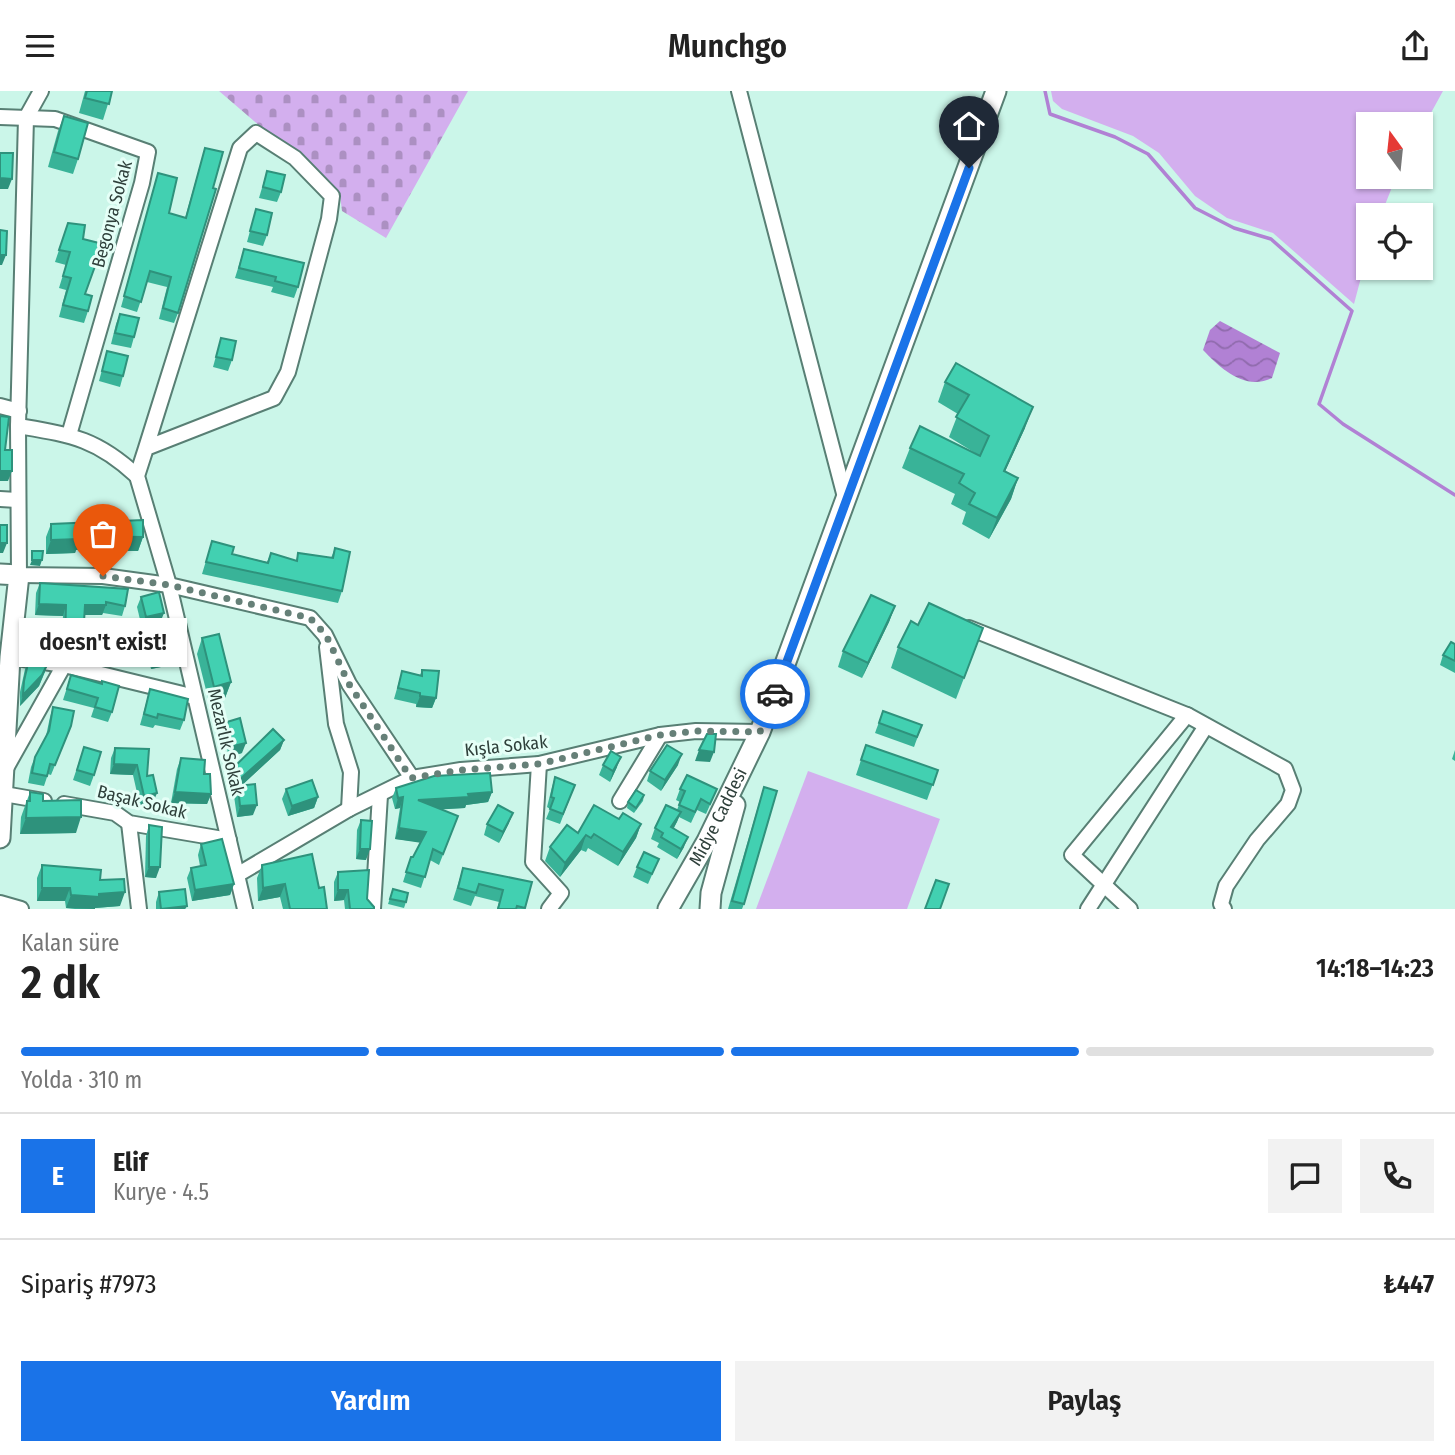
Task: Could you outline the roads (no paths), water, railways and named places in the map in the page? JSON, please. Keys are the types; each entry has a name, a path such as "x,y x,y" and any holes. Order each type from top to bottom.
{"main road":[{"name":"Midye Caddesi","path":"668,909 707,841 760,732 996,91"},
{"path":"0,838 10,657 10,575"},
{"path":"710,909 711,893 746,763"}],"street":[{"path":"41,91 26,118 17,500 10,575 103,576 169,585 310,618 326,635 349,684 411,778"},
{"path":"739,91 846,503"},
{"name":"Begonya Sokak","path":"0,117 55,119 148,152 142,183 69,435"},
{"path":"18,426 69,435 112,453 138,476 146,448 240,148 256,133 295,158 332,196 329,219 288,372 274,398 146,448"},
{"path":"0,406 19,411"},
{"name":"Mezarlık Sokak","path":"138,476 169,585 245,909"},
{"path":"0,499 17,500"},
{"path":"970,628 1187,715 1285,769 1293,790 1288,804 1257,841 1226,886 1221,904 1224,909"},
{"path":"326,635 336,725 351,772 349,809"},
{"path":"10,657 64,665 195,697"},
{"path":"3,783 64,665"},
{"path":"1130,909 1072,855 1187,715"},
{"path":"1088,909 1206,726"},
{"name":"Kışla Sokak","path":"237,875 349,809 411,778 461,770 539,764 660,735 696,731 760,732"},
{"path":"620,801 660,735"},
{"path":"539,764 533,862 561,894 550,909"},
{"name":"Başak Sokak","path":"3,783 115,813 129,823 229,840"},
{"path":"373,909 380,795"},
{"path":"129,823 139,909"},
{"path":"0,903 21,909"}],"water":[{"path":"1220,321 1280,353 1272,378 1252,382 1243,380 1226,371 1203,350 1210,330"}],"waterway":[{"path":"1045,91 1050,114 1115,137 1148,154 1195,208 1234,228 1271,239 1352,311 1319,404 1343,424 1455,495"}],"place":[{"name":"doesn't exist!","path":"103,576"}]}
